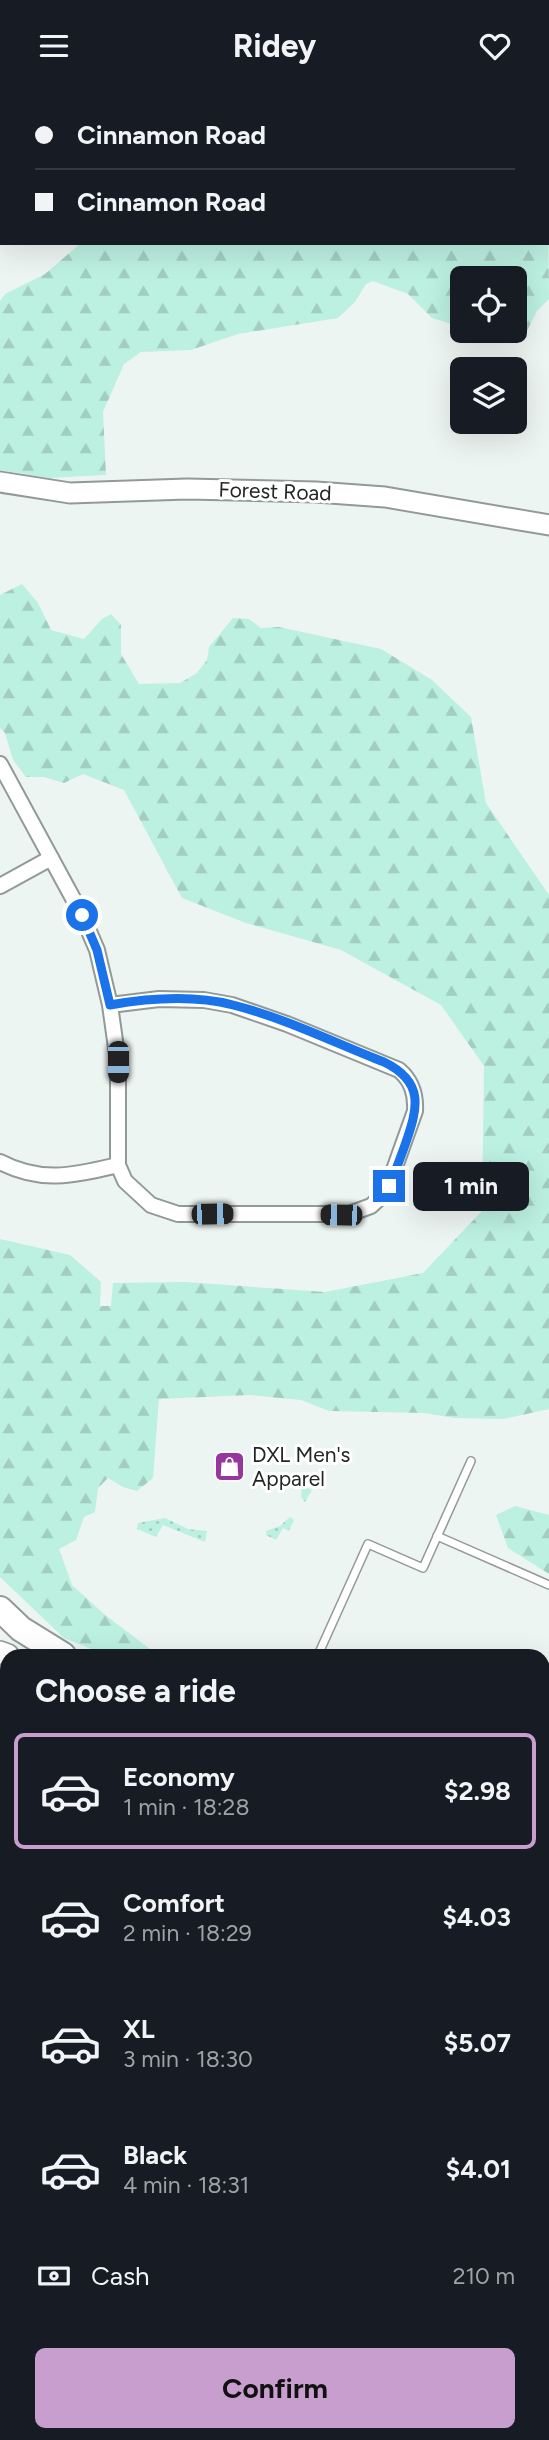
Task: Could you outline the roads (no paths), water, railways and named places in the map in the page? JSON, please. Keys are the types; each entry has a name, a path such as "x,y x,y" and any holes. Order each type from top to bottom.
{"highway":[{"path":"0,1609 21,1629 53,1649"}],"main road":[{"name":"Forest Road","path":"0,482 70,493 187,489 316,492 385,497 549,525"}],"street":[{"path":"0,764 91,935 110,1005 118,1062 118,1165 125,1181 142,1199 168,1212 192,1215 349,1214 371,1206 386,1192 412,1126 416,1104 411,1084 399,1070 250,1010 204,1000 159,999 110,1005"},
{"path":"0,885 51,858"},
{"path":"0,1162 25,1172 52,1176 75,1176 118,1165"}],"lane":[{"path":"321,1649 368,1544 423,1568 471,1461"},
{"path":"437,1536 549,1585"}],"place":[{"name":"DXL Men's Apparel","path":"229,1466"}]}
